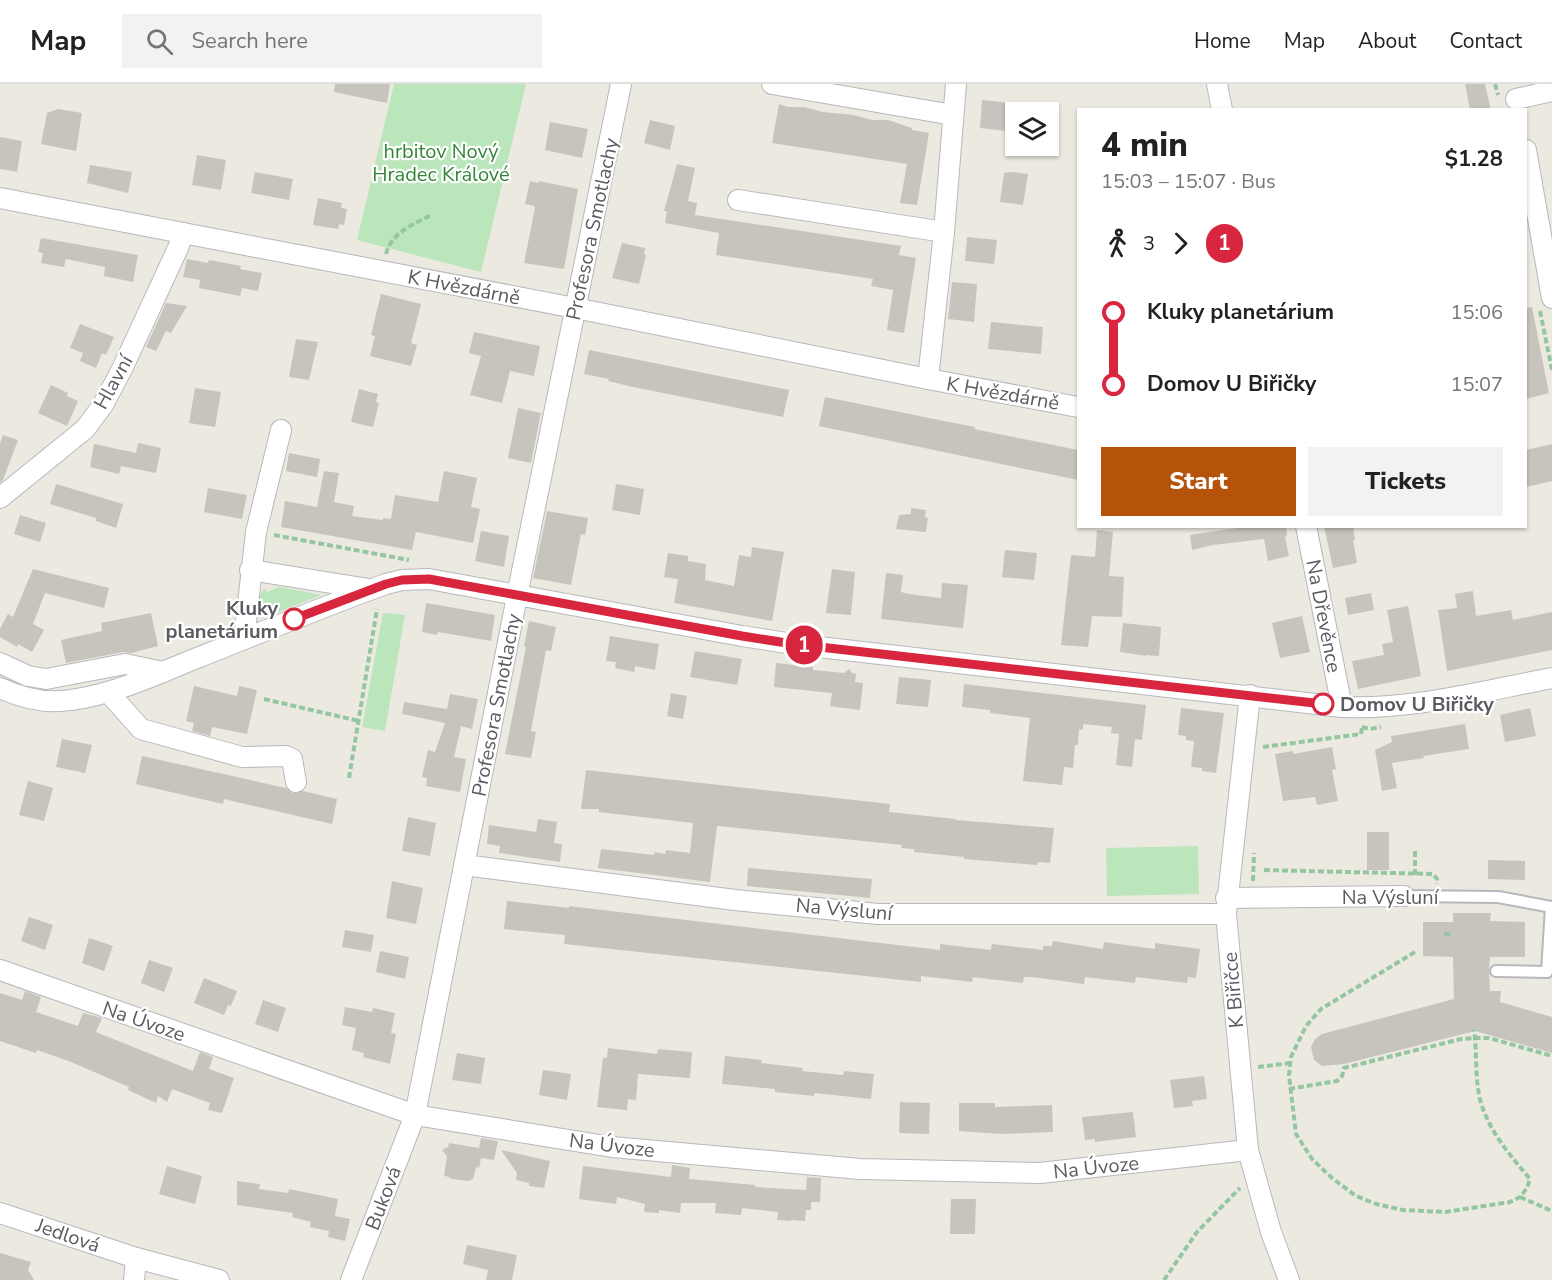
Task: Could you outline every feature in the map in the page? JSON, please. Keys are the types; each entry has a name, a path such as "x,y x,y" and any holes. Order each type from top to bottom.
{"street":[{"name":"Profesora Smotlachy","path":"415,1115 517,595 621,84"},
{"path":"772,84 953,115"},
{"name":"K Hvězdárně","path":"928,379 944,232 956,84"},
{"path":"1217,84 1222,108"},
{"path":"1516,97 1552,91"},
{"path":"1527,156 1552,298"},
{"name":"K Hvězdárně","path":"0,198 1077,407"},
{"path":"738,200 944,232"},
{"name":"Hlavní","path":"0,498 85,429 103,405 123,367 183,233"},
{"path":"244,639 256,532 280,430"},
{"name":"Na Dřevěnce","path":"1306,528 1342,706"},
{"path":"250,570 371,589"},
{"path":"0,688 42,701 69,701 108,692 371,589 402,580 429,579 793,644 1342,706 1413,705 1552,678"},
{"path":"0,663 28,676 46,679 125,664 163,672"},
{"path":"108,692 141,729 242,757 286,756 292,759 296,782"},
{"name":"K Biřičce","path":"1250,695 1226,906 1248,1150 1270,1232 1289,1280"},
{"name":"Na Výsluní","path":"464,865 735,900 878,914 1226,906 1409,897"},
{"name":"Na Úvoze","path":"0,970 415,1115 612,1147 860,1169 1040,1173 1248,1150"},
{"name":"Buková","path":"351,1280 415,1115"},
{"name":"Jedlová","path":"0,1213 136,1258 219,1280"},
{"path":"134,1280 136,1258"}],"lane":[{"name":"Na Výsluní","path":"1409,897 1498,897 1552,907"},
{"path":"1496,971 1547,972 1552,907"}],"path":[{"path":"388,248 397,235 431,215"},
{"path":"349,778 376,609"},
{"path":"264,699 358,721"},
{"path":"1263,747 1361,734"},
{"path":"1409,897 1415,874 1415,850"},
{"path":"1264,870 1433,874 1437,879 1438,897"},
{"path":"1444,934 1453,934"},
{"path":"1415,952 1321,1009 1306,1026 1291,1057 1289,1089 1296,1134 1312,1159 1356,1196 1376,1204 1403,1210 1445,1212 1510,1202 1520,1197 1530,1179 1501,1144 1483,1111 1479,1094 1473,1030"},
{"path":"1289,1089 1337,1081 1342,1076 1344,1068 1461,1039 1490,1038 1552,1056"},
{"path":"1240,1069 1290,1063"},
{"path":"1164,1280 1197,1232 1254,1173"},
{"path":"1520,1197 1552,1210"}],"green space":[{"name":"hrbitov Nový Hradec Králové","path":"394,84 526,84 481,272 357,240"},
{"path":"279,587 321,595 268,616 262,613 258,599 264,588 267,592"},
{"path":"383,613 405,615 385,731 362,727"},
{"path":"1198,846 1199,894 1107,896 1106,848"}],"building":[{"path":"335,84 390,84 387,103 334,92"},
{"path":"1465,84 1485,84 1491,108 1470,108"},
{"path":"982,100 1005,102 1005,131 980,128"},
{"path":"779,104 854,115 872,120 888,120 912,128 912,130 929,133 917,205 900,203 907,164 772,143"},
{"path":"58,109 82,113 76,151 41,144 47,113"},
{"path":"650,120 675,126 670,150 644,143"},
{"path":"550,122 588,129 582,158 545,150"},
{"path":"0,137 22,141 17,172 0,169"},
{"path":"197,155 226,160 221,190 192,185"},
{"path":"677,164 695,168 688,201 697,203 695,215 901,246 899,255 916,258 904,333 887,330 893,290 871,286 873,279 716,255 719,233 665,223 667,211 664,211"},
{"path":"90,165 132,172 128,193 87,183"},
{"path":"255,172 293,179 289,200 251,193"},
{"path":"1004,173 1028,174 1023,205 1000,202"},
{"path":"530,181 578,189 564,269 524,263 535,208 525,204"},
{"path":"318,198 342,203 341,208 347,209 344,225 339,224 338,229 313,225"},
{"path":"967,237 997,240 994,264 965,261"},
{"path":"41,238 138,255 133,282 104,276 105,267 66,259 64,267 41,263 43,253 38,252"},
{"path":"622,243 645,248 644,254 646,255 639,284 612,278"},
{"path":"187,259 208,263 209,260 262,273 258,291 242,288 240,296 199,288 200,280 183,277"},
{"path":"952,282 977,284 974,322 948,319"},
{"path":"381,294 421,304 411,343 417,345 411,366 370,356 375,336 371,335"},
{"path":"166,303 187,306 171,333 166,331 156,351 146,347"},
{"path":"1532,307 1549,393 1527,399 1527,308"},
{"path":"991,322 1043,327 1041,354 988,349"},
{"path":"80,324 114,337 106,355 102,353 96,368 80,361 83,353 70,348"},
{"path":"474,332 540,346 534,376 510,371 502,403 470,395 481,356 469,353"},
{"path":"296,339 318,342 309,380 289,377"},
{"path":"589,350 789,390 783,417 633,387 584,374"},
{"path":"51,385 78,401 67,426 38,413"},
{"path":"195,388 221,392 215,427 189,423"},
{"path":"359,389 378,394 376,402 379,403 373,427 351,422"},
{"path":"825,397 975,427 974,429 1077,450 1077,480 819,426"},
{"path":"518,408 541,413 531,463 508,458"},
{"path":"3,435 18,440 0,483 0,444"},
{"path":"138,443 161,448 156,473 121,466 119,474 90,467 94,444 136,453"},
{"path":"1552,444 1552,481 1527,487 1527,450"},
{"path":"289,453 320,459 317,477 286,471"},
{"path":"324,471 339,473 334,502 354,506 352,516 383,520 383,518 391,519 395,495 438,502 444,471 477,478 471,507 480,509 473,543 416,532 412,550 281,527 285,501 317,507"},
{"path":"56,484 123,504 116,528 96,521 96,518 50,504"},
{"path":"616,484 644,489 640,515 612,510"},
{"path":"208,488 247,495 242,519 204,512"},
{"path":"911,508 926,510 925,517 928,518 926,532 896,529 899,515 911,514"},
{"path":"547,511 588,518 585,535 581,534 571,585 533,578"},
{"path":"20,515 46,523 40,542 14,534"},
{"path":"1237,528 1286,528 1287,536 1285,537 1289,556 1268,561 1264,539 1192,550 1190,535"},
{"path":"1324,528 1353,528 1357,563 1333,568"},
{"path":"1097,530 1113,532 1109,576 1124,577 1122,617 1092,616 1088,647 1061,645 1071,555 1095,557"},
{"path":"481,531 509,536 504,567 475,561"},
{"path":"752,547 784,552 772,621 674,603 678,579 664,577 668,553 688,556 688,561 706,564 705,580 734,586 739,555 751,557"},
{"path":"1005,550 1037,553 1034,580 1002,577"},
{"path":"33,569 109,588 104,608 45,593 33,624 44,630 32,652 18,644 17,647 0,637 0,629 8,614 13,617"},
{"path":"832,569 855,572 851,615 826,613"},
{"path":"886,573 903,575 901,592 909,594 941,598 942,583 968,585 963,628 881,619"},
{"path":"1473,591 1476,616 1511,610 1513,620 1552,612 1552,650 1447,671 1438,610 1457,608 1455,594"},
{"path":"1371,593 1374,610 1348,615 1345,598"},
{"path":"426,603 495,615 491,641 438,632 437,635 422,632"},
{"path":"1408,606 1421,676 1358,689 1352,661 1384,655 1382,644 1393,642 1387,610"},
{"path":"151,613 158,646 131,653 123,652 66,663 61,640 102,631 101,623"},
{"path":"1302,616 1310,652 1280,658 1272,623"},
{"path":"529,621 556,627 551,651 546,650 531,731 536,732 531,758 505,754"},
{"path":"1123,623 1161,627 1159,656 1120,652"},
{"path":"610,636 659,644 655,670 635,666 634,672 615,668 616,662 606,661"},
{"path":"695,651 742,659 737,685 690,677"},
{"path":"776,663 844,673 849,669 856,674 855,682 863,683 860,710 830,706 832,693 774,687"},
{"path":"899,677 931,680 928,707 896,704"},
{"path":"964,684 1146,705 1142,740 1135,739 1132,767 1116,765 1119,734 1111,733 1112,727 1083,724 1083,730 1079,729 1078,745 1075,745 1073,768 1064,767 1062,785 1023,781 1030,718 962,707"},
{"path":"194,686 237,696 239,686 257,690 247,734 212,727 210,736 192,731 194,723 186,721"},
{"path":"671,693 687,696 683,719 667,716"},
{"path":"450,694 478,699 472,729 461,726 454,757 466,759 460,792 426,786 427,778 422,777 428,750 435,752 445,723 402,714 404,702 447,709"},
{"path":"1181,708 1224,713 1216,773 1191,767 1194,741 1186,740 1186,736 1178,735"},
{"path":"1530,708 1536,736 1505,742 1500,715"},
{"path":"1465,724 1469,749 1392,763 1397,788 1382,791 1375,750 1392,742 1391,736"},
{"path":"62,739 92,745 85,773 56,767"},
{"path":"1332,747 1336,769 1332,770 1338,801 1317,805 1315,797 1283,801 1275,754 1293,751 1293,754"},
{"path":"142,756 286,788 292,793 303,791 337,799 332,824 224,799 223,804 136,784"},
{"path":"586,770 890,804 889,812 1054,828 1050,863 1038,862 1037,865 964,859 964,857 914,852 914,849 901,848 902,845 717,826 710,882 598,868 601,849 654,855 655,852 665,854 666,850 690,853 693,823 599,812 599,809 581,809"},
{"path":"28,781 53,788 44,821 19,815"},
{"path":"408,817 436,823 430,856 402,851"},
{"path":"538,819 557,822 554,843 562,844 560,862 499,853 500,846 487,844 489,825 536,832"},
{"path":"1367,832 1389,832 1389,870 1367,870"},
{"path":"1488,860 1525,861 1525,880 1488,879"},
{"path":"748,868 872,879 870,898 747,886"},
{"path":"392,881 423,888 416,924 386,918"},
{"path":"507,901 569,908 569,906 940,950 940,944 991,950 992,944 1043,950 1043,946 1052,946 1053,941 1103,949 1104,942 1155,949 1155,943 1200,949 1196,978 1188,977 1187,983 1136,977 1135,983 1085,977 1084,984 1032,977 1024,977 1023,983 973,977 972,982 921,976 921,982 564,944 565,935 504,929"},
{"path":"1453,913 1491,913 1490,921 1525,922 1525,957 1490,957 1490,991 1501,991 1500,1002 1552,1017 1552,1053 1475,1031 1344,1064 1322,1066 1314,1060 1311,1047 1315,1039 1322,1034 1454,999 1453,957 1423,956 1423,922 1453,922"},
{"path":"29,917 53,925 45,950 21,941"},
{"path":"345,930 374,935 371,952 342,947"},
{"path":"89,938 113,946 104,971 82,963"},
{"path":"380,951 409,957 405,979 376,972"},
{"path":"149,960 173,968 164,992 141,983"},
{"path":"204,978 237,991 231,1006 228,1005 224,1015 194,1003"},
{"path":"25,991 41,997 36,1012 78,1026 83,1013 102,1018 96,1032 193,1071 200,1052 213,1057 209,1069 234,1078 222,1113 208,1110 210,1103 172,1089 167,1102 158,1096 156,1103 128,1090 129,1087 71,1062 37,1050 36,1053 0,1041 0,993 22,1000"},
{"path":"263,1000 286,1008 278,1032 255,1024"},
{"path":"345,1007 372,1012 373,1008 395,1013 391,1033 396,1034 390,1064 363,1057 364,1053 352,1050 356,1028 342,1025"},
{"path":"608,1048 657,1054 658,1049 692,1052 690,1078 638,1074 636,1100 628,1099 627,1110 597,1107 603,1058 607,1058"},
{"path":"457,1053 485,1058 481,1084 452,1080"},
{"path":"725,1056 803,1068 802,1071 843,1075 844,1071 874,1074 871,1099 815,1093 814,1096 775,1092 775,1089 722,1084"},
{"path":"543,1070 571,1074 567,1100 539,1095"},
{"path":"1204,1076 1207,1099 1192,1101 1193,1106 1174,1108 1170,1080"},
{"path":"900,1102 930,1103 929,1134 899,1133"},
{"path":"959,1103 995,1103 995,1107 1052,1105 1053,1132 1002,1134 959,1131"},
{"path":"1133,1112 1136,1137 1095,1142 1095,1139 1085,1140 1082,1117"},
{"path":"481,1138 498,1141 494,1160 481,1158 479,1168 476,1167 473,1179 469,1181 452,1179 444,1175 447,1156 442,1150 448,1147 449,1143 479,1148"},
{"path":"501,1150 550,1161 544,1188 529,1186 529,1183 516,1180 517,1173"},
{"path":"672,1165 690,1168 689,1179 755,1185 755,1187 806,1190 807,1177 821,1178 820,1202 811,1202 811,1210 806,1210 805,1221 791,1221 777,1220 778,1212 742,1208 741,1215 715,1213 716,1203 681,1203 680,1213 659,1210 659,1213 644,1212 645,1204 617,1197 616,1204 579,1199 583,1166 671,1177"},
{"path":"167,1166 202,1176 195,1204 159,1194"},
{"path":"237,1181 260,1184 259,1189 288,1193 289,1189 338,1199 335,1216 350,1219 345,1241 328,1237 329,1231 310,1227 311,1222 292,1217 293,1213 237,1205"},
{"path":"951,1199 976,1199 975,1234 950,1234"},
{"path":"467,1245 517,1255 512,1280 486,1280 488,1270 463,1264"},
{"path":"0,1253 31,1262 28,1270 34,1280 0,1280"}],"bus line":[{"name":"1","path":"294,619 386,584 402,580 429,579 793,644 1323,704"}],"place":[{"name":"Kluky planetárium","path":"294,619"},
{"name":"Domov U Biřičky","path":"1323,704"}]}
